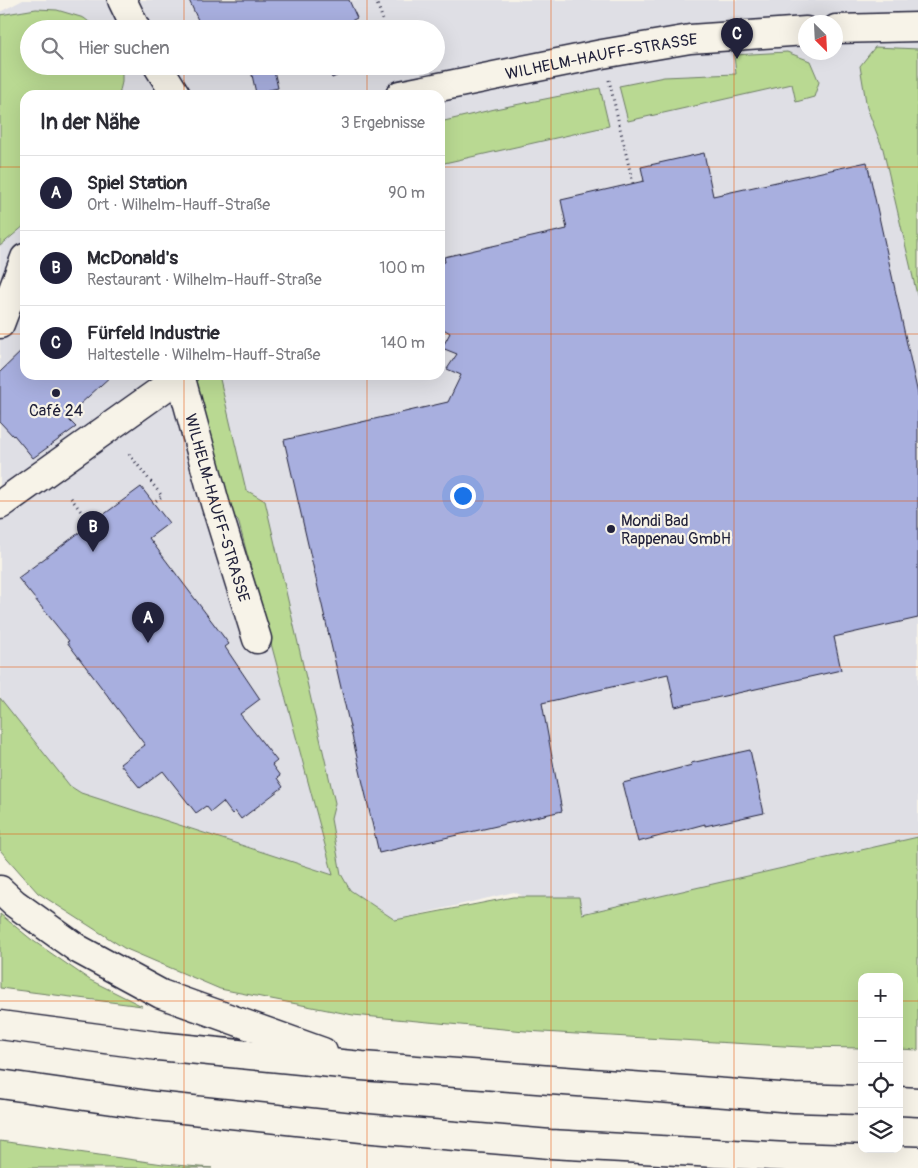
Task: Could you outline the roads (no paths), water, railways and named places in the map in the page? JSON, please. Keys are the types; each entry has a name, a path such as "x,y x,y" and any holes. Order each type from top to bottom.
{"main road":[{"path":"122,0 131,20"},
{"path":"843,29 918,27"},
{"name":"WILHELM-HAUFF-STRASSE","path":"425,90 602,54 690,39 798,32"},
{"path":"163,75 171,90"},
{"path":"0,269 20,250"},
{"path":"0,324 20,271"},
{"path":"0,505 174,380"},
{"name":"WILHELM-HAUFF-STRASSE","path":"181,380 215,502 257,639"},
{"path":"0,890 14,903 78,949 161,994 362,1066"},
{"path":"0,1025 158,1046 362,1066 784,1098 858,1100"},
{"path":"0,1084 155,1106 372,1129 560,1144 788,1158 918,1160"},
{"path":"903,1101 918,1102"}],"place":[{"name":"Fürfeld Industrie","path":"737,59"},
{"name":"Café 24","path":"56,393"},
{"name":"Mondi Bad Rappenau GmbH","path":"611,529"},
{"name":"McDonald's","path":"93,552"},
{"name":"Spiel Station","path":"148,643"}]}
